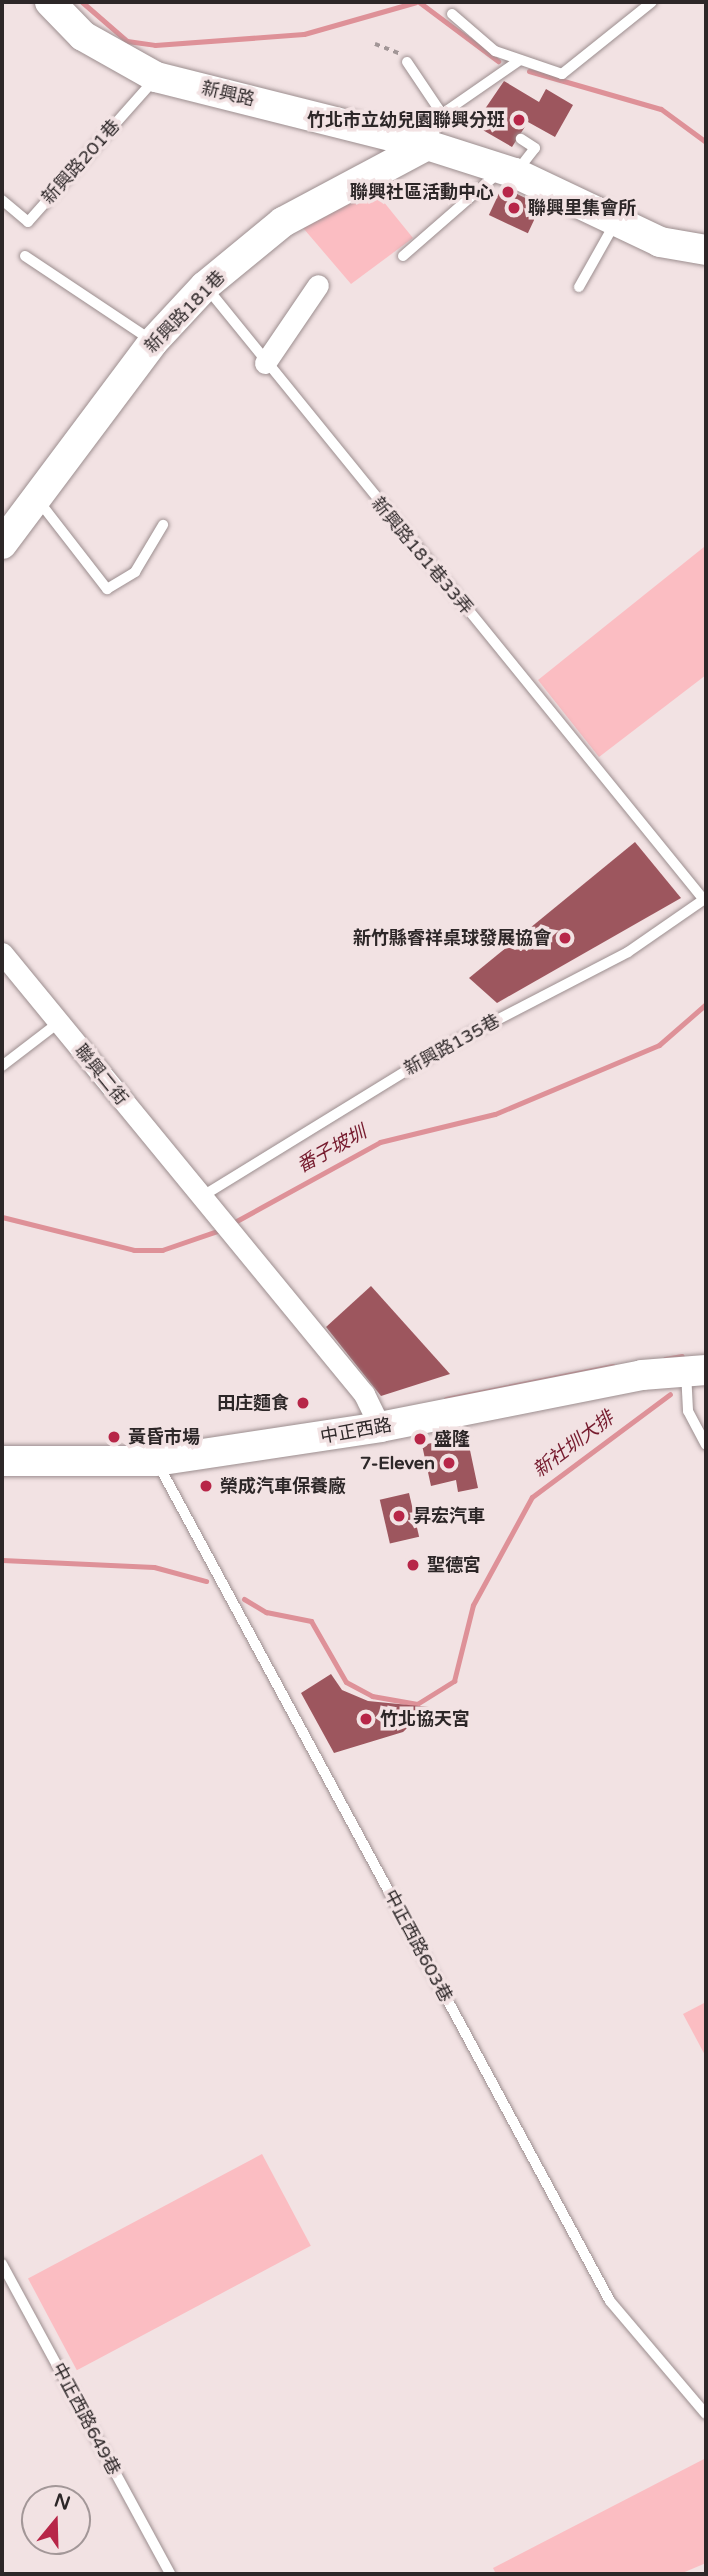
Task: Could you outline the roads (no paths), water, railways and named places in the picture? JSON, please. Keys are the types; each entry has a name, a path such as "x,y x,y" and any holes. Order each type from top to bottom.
{"street":[{"name":"新興路","path":"50,2 83,36 156,77 427,145 509,171 660,242 706,250"},
{"name":"新興路181巷","path":"2,544 153,342 205,286 283,222 427,145"},
{"path":"265,362 318,285"},
{"name":"聯興二街","path":"2,953 364,1394 380,1427"},
{"name":"中正西路","path":"2,1461 156,1461 380,1427 696,1370"}],"lane":[{"path":"452,14 495,51 562,74 652,2"},
{"path":"427,145 442,114 520,60"},
{"path":"407,62 442,114"},
{"name":"新興路201巷","path":"2,200 27,222 156,77"},
{"path":"403,256 535,148 521,139"},
{"path":"579,287 615,223"},
{"path":"25,256 153,342"},
{"name":"新興路181巷33弄","path":"205,286 705,899"},
{"path":"36,498 107,589 135,572 163,525"},
{"name":"新興路135巷","path":"201,1197 443,1048 628,952 705,899"},
{"path":"2,1066 58,1023"},
{"path":"696,1370 688,1411 706,1445"},
{"name":"中正西路603巷","path":"156,1461 610,2301 706,2414"},
{"name":"中正西路649巷","path":"2,2264 170,2574"}],"waterway":[{"path":"82,2 127,41 155,45 304,34 416,2"},
{"path":"419,2 498,61"},
{"path":"529,71 661,109 706,142"},
{"name":"番子坡圳","path":"231,1224 380,1142 495,1114 659,1045 706,1004"},
{"name":"番子坡圳","path":"2,1217 134,1250 162,1250 223,1229"},
{"path":"665,1359 682,1356"},
{"path":"446,1399 613,1366"},
{"name":"新社圳大排","path":"244,1599 266,1612 311,1621 346,1682 372,1696 417,1704 454,1681 473,1605 532,1497 670,1394"},
{"name":"新社圳大排","path":"2,1560 154,1567 206,1581"}],"place":[{"name":"竹北市立幼兒園聯興分班","path":"519,120"},
{"name":"聯興社區活動中心","path":"508,192"},
{"name":"聯興里集會所","path":"514,208"},
{"name":"新竹縣睿祥桌球發展協會","path":"565,938"},
{"name":"田庄麵食","path":"303,1403"},
{"name":"黃昏市場","path":"114,1437"},
{"name":"盛隆","path":"420,1439"},
{"name":"7-Eleven","path":"449,1463"},
{"name":"榮成汽車保養廠","path":"206,1486"},
{"name":"昇宏汽車","path":"399,1516"},
{"name":"聖德宮","path":"413,1565"},
{"name":"竹北協天宮","path":"366,1719"}]}
